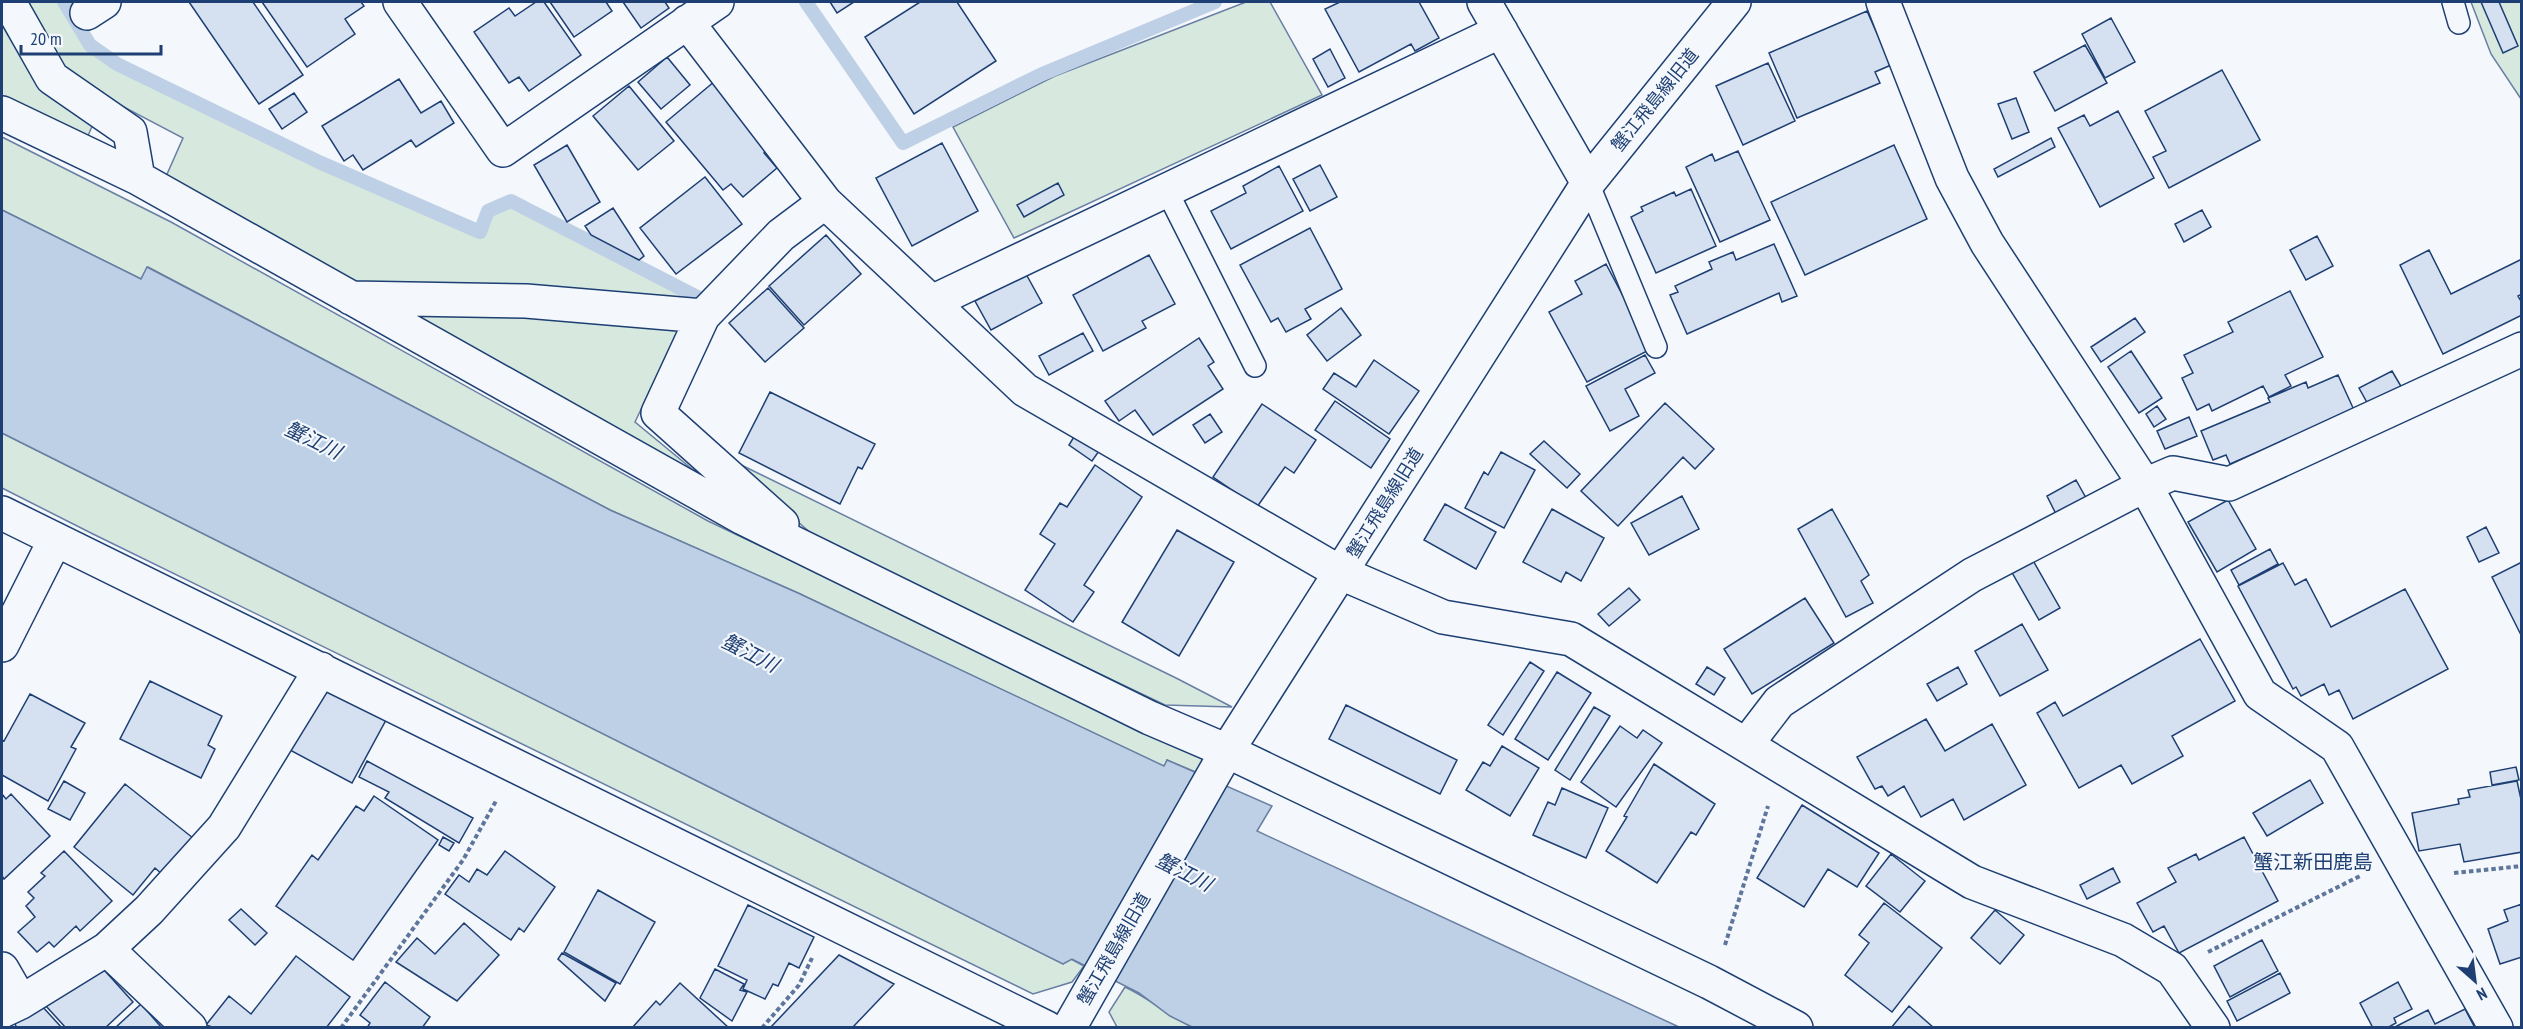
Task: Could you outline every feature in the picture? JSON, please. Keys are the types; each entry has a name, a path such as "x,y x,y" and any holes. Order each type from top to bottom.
{"street":[{"path":"9,2 51,78 130,132 138,178"},
{"path":"400,2 503,150 717,2"},
{"path":"1484,2 1588,183"},
{"name":"蟹江飛島線旧道","path":"1069,1028 1223,758 1588,183 1734,2"},
{"path":"1883,2 1952,178 1987,243 2145,485 2260,694 2337,747 2496,1028"},
{"path":"687,22 825,202 1024,390 1341,573 1443,617 1570,639 1972,882 2123,940 2172,969 2213,1028"},
{"path":"932,302 1501,31"},
{"path":"2,113 138,178 743,518 1150,718 1223,758 1709,982 1796,1028"},
{"path":"811,550 658,413 703,316 781,235 825,202"},
{"path":"348,298 526,301 703,316"},
{"path":"1746,745 1779,702 1972,575 2145,485 2173,473 2229,484 2522,349"},
{"path":"2,513 1047,1028"},
{"path":"2,645 55,540"},
{"path":"2,969 11,1007 107,949 149,910 224,827 321,669"},
{"path":"107,949 190,1028"}],"lane":[{"path":"2453,2 2459,23"},
{"path":"1588,183 1656,346"},
{"path":"1167,190 1256,366"}],"path":[{"path":"341,1028 463,860 515,766"},
{"path":"1728,938 1780,766"},
{"path":"2172,969 2406,867 2522,866"},
{"path":"762,1028 799,986 830,922"}],"shaded area":[{"path":"27,2 60,2 89,48 115,67 483,237 493,213 510,205 701,305 362,287 164,181 183,138 78,83 58,60"},
{"path":"1246,2 1270,2 1322,95 1014,238 953,127 1055,76"},
{"path":"2471,2 2521,2 2521,99 2491,54"},
{"path":"2,21 93,124 85,143 2,100"},
{"path":"2,137 171,222 708,521 1197,753 1206,763 1198,773 1167,760 1165,767 798,593 610,510 148,267 141,279 2,210"},
{"path":"413,313 682,323 635,422 709,483 708,488"},
{"path":"2,433 1063,964 1071,959 1084,966 1072,982 1033,994 93,534 2,488"},
{"path":"721,455 1232,707 1165,705 820,541"},
{"path":"1125,987 1192,1027 1117,1027 1109,1012"}],"water":[{"name":"蟹江川","path":"2,210 141,279 147,267 610,510 798,593 1164,766 1167,760 1272,806 1257,831 1679,1027 1192,1027 1170,1016 1139,993 1072,959 1063,964 2,433"}],"building":[{"path":"189,2 253,2 303,75 259,104"},
{"path":"262,2 361,2 364,6 345,19 355,34 307,67"},
{"path":"536,2 544,2 581,55 529,91 519,77 509,83 474,32 509,8 515,16"},
{"path":"550,2 606,2 612,11 574,37"},
{"path":"623,2 665,2 669,8 641,28"},
{"path":"830,2 854,2 837,13"},
{"path":"920,2 957,2 996,61 914,114 865,37"},
{"path":"1340,2 1419,2 1439,38 1415,51 1411,44 1359,72 1325,9"},
{"path":"2481,2 2499,2 2518,46 2503,53"},
{"path":"1867,11 1891,65 1875,72 1880,83 1797,118 1769,53"},
{"path":"2111,18 2135,62 2105,78 2082,34"},
{"path":"2085,45 2107,83 2055,111 2034,72"},
{"path":"1330,49 1345,78 1328,87 1313,59"},
{"path":"667,57 690,85 661,109 638,82"},
{"path":"1768,63 1795,121 1743,145 1716,86"},
{"path":"2222,70 2260,140 2169,188 2153,157 2166,151 2145,111"},
{"path":"399,79 421,113 441,101 454,123 416,147 411,140 363,170 353,155 344,161 322,126"},
{"path":"715,81 772,148 764,153 777,168 743,197 731,184 723,190 666,122"},
{"path":"629,86 674,141 638,170 593,116"},
{"path":"294,93 307,112 282,129 269,109"},
{"path":"2016,98 2029,132 2012,139 1998,104"},
{"path":"2118,111 2154,178 2100,207 2058,128 2084,115 2090,126"},
{"path":"2051,138 2055,147 1998,177 1994,169"},
{"path":"942,143 978,211 912,246 876,178"},
{"path":"567,145 600,202 567,222 534,165"},
{"path":"1894,145 1927,219 1805,275 1771,202"},
{"path":"1738,151 1770,220 1720,242 1686,167 1712,154 1715,161"},
{"path":"1320,165 1337,197 1310,211 1293,179"},
{"path":"1279,166 1303,211 1231,249 1211,211 1246,193 1243,186"},
{"path":"705,177 742,224 676,274 640,228"},
{"path":"1058,183 1064,195 1024,217 1017,205"},
{"path":"1691,189 1716,246 1656,273 1631,217 1643,211 1641,207 1674,192 1676,196"},
{"path":"613,208 644,256 639,260 591,235 585,226"},
{"path":"2202,210 2211,227 2184,242 2175,224"},
{"path":"1310,228 1342,289 1305,309 1311,319 1286,332 1278,318 1271,322 1240,265"},
{"path":"826,235 861,274 804,325 769,286"},
{"path":"2317,236 2333,266 2306,280 2290,250"},
{"path":"1774,244 1797,296 1782,302 1779,293 1687,334 1670,295 1678,292 1675,286 1712,269 1709,262 1733,252 1736,260"},
{"path":"2429,250 2451,294 2522,259 2522,294 2518,296 2522,303 2522,315 2443,354 2400,265"},
{"path":"1149,255 1175,304 1142,321 1146,328 1103,351 1073,295"},
{"path":"1606,264 1651,349 1587,382 1549,312 1582,294 1575,281"},
{"path":"1026,274 1042,303 991,330 975,301"},
{"path":"768,288 804,328 765,362 729,323"},
{"path":"2290,291 2323,357 2285,375 2291,386 2269,397 2263,386 2212,411 2209,404 2197,410 2182,378 2193,373 2184,355 2233,332 2228,322"},
{"path":"1341,308 1361,335 1327,361 1307,335"},
{"path":"2135,318 2145,332 2101,362 2091,347"},
{"path":"1083,333 1093,351 1049,375 1039,356"},
{"path":"1199,338 1214,362 1208,366 1223,389 1153,435 1135,410 1119,421 1105,401"},
{"path":"2131,351 2162,398 2139,413 2108,367"},
{"path":"1645,355 1655,373 1625,389 1639,416 1610,431 1586,386"},
{"path":"1374,360 1419,391 1389,434 1323,389 1334,373 1356,387"},
{"path":"2392,371 2402,388 2369,406 2359,388"},
{"path":"2338,375 2354,410 2230,464 2226,455 2213,460 2201,431 2270,402 2268,398 2306,382 2308,388"},
{"path":"770,392 875,444 862,469 858,467 840,504 739,453"},
{"path":"1335,401 1390,439 1371,468 1315,430"},
{"path":"1665,403 1714,449 1695,469 1683,457 1618,526 1581,491"},
{"path":"1262,404 1316,440 1294,473 1285,467 1257,507 1213,477"},
{"path":"2157,406 2166,419 2154,427 2146,414"},
{"path":"1210,414 1222,432 1205,443 1193,425"},
{"path":"2189,417 2197,436 2165,449 2157,431"},
{"path":"1075,435 1099,451 1092,461 1069,445"},
{"path":"1544,441 1580,474 1567,488 1530,454"},
{"path":"1501,452 1535,470 1504,528 1465,508 1484,472 1488,475"},
{"path":"1095,465 1142,497 1084,585 1094,592 1073,622 1025,590 1055,544 1040,534 1060,503 1067,507"},
{"path":"2076,480 2086,498 2056,514 2047,496"},
{"path":"1682,496 1699,529 1649,555 1631,523"},
{"path":"2228,500 2256,549 2217,572 2188,522"},
{"path":"1445,504 1496,532 1476,569 1424,540"},
{"path":"1552,509 1604,538 1581,581 1566,572 1561,582 1523,562"},
{"path":"1832,509 1869,575 1861,581 1873,603 1846,617 1798,529"},
{"path":"2486,527 2499,553 2479,562 2467,537"},
{"path":"1177,530 1234,562 1179,656 1122,622"},
{"path":"2270,549 2278,564 2239,585 2231,570"},
{"path":"2031,557 2060,608 2039,620 2010,569"},
{"path":"2522,562 2522,637 2492,577"},
{"path":"2283,563 2295,585 2306,579 2331,627 2405,589 2448,669 2353,719 2339,690 2329,695 2324,684 2301,696 2296,687 2293,689 2238,586"},
{"path":"1629,588 1640,600 1609,626 1598,614"},
{"path":"1805,598 1834,643 1752,694 1724,649"},
{"path":"2022,624 2048,670 2000,696 1975,651"},
{"path":"2200,639 2235,701 2172,736 2183,756 2132,784 2121,765 2079,788 2037,713 2055,702 2063,716"},
{"path":"1530,662 1544,671 1503,735 1488,725"},
{"path":"1707,667 1725,678 1714,695 1696,684"},
{"path":"1958,667 1967,684 1937,701 1927,684"},
{"path":"1557,672 1591,693 1548,760 1515,739"},
{"path":"150,681 222,716 208,745 215,749 201,778 120,739"},
{"path":"322,686 386,720 352,783 288,749"},
{"path":"30,694 85,723 71,747 76,749 48,801 2,775 2,740 4,741"},
{"path":"1346,705 1457,760 1440,794 1329,739"},
{"path":"1594,707 1610,716 1570,780 1555,770"},
{"path":"1926,719 1945,751 1992,724 2026,785 1964,820 1953,799 1921,817 1904,786 1888,796 1882,786 1875,789 1857,757"},
{"path":"1620,726 1637,738 1643,730 1662,743 1616,807 1581,782"},
{"path":"1502,746 1539,768 1510,816 1466,790 1483,762 1490,766"},
{"path":"367,761 473,818 459,843 385,798 389,792 359,777"},
{"path":"1654,764 1715,804 1696,835 1691,832 1657,883 1606,851 1627,817 1624,816"},
{"path":"2516,767 2519,780 2492,785 2490,772"},
{"path":"2310,780 2323,803 2267,836 2253,813"},
{"path":"64,781 85,793 70,820 48,809"},
{"path":"2517,781 2522,804 2522,852 2464,862 2460,844 2419,851 2412,813 2459,804 2458,799 2470,797 2468,790"},
{"path":"125,784 193,838 163,875 155,868 133,895 74,847"},
{"path":"1562,788 1608,808 1586,858 1533,835 1548,802 1555,805"},
{"path":"2,794 6,799 11,794 50,836 4,879 2,876"},
{"path":"374,796 438,840 353,960 276,906 312,855 318,860 356,806 364,811"},
{"path":"1802,805 1879,853 1857,887 1828,869 1804,907 1757,878"},
{"path":"443,837 454,843 449,851 439,845"},
{"path":"2244,837 2278,901 2179,953 2164,926 2153,932 2137,903 2176,882 2168,868 2196,854 2199,860"},
{"path":"64,851 112,901 80,931 76,926 54,947 49,942 37,952 18,932 35,917 26,906 34,898 28,892 45,876 41,873"},
{"path":"505,851 555,887 524,932 519,928 511,940 445,894 459,875 469,882 477,869 487,875"},
{"path":"1891,854 1925,881 1900,912 1866,886"},
{"path":"2113,868 2120,882 2087,899 2080,885"},
{"path":"598,890 655,922 620,984 564,952"},
{"path":"1884,903 1942,948 1892,1012 1845,975 1869,943 1859,935"},
{"path":"2522,904 2522,957 2500,964 2488,929 2508,921 2504,910"},
{"path":"748,905 814,937 799,968 789,963 778,986 773,984 765,999 743,989 747,980 718,966"},
{"path":"241,909 267,933 255,945 229,920"},
{"path":"1995,910 2024,935 2000,964 1971,938"},
{"path":"464,923 499,955 457,1001 396,962 417,938 435,954"},
{"path":"2262,940 2278,971 2230,997 2214,966"},
{"path":"562,953 616,983 605,1001 558,959"},
{"path":"839,955 894,984 852,1028 770,1028"},
{"path":"296,956 350,997 326,1028 215,1028 206,1025 229,996 251,1014"},
{"path":"96,961 133,1002 105,1028 66,1028 46,1006"},
{"path":"715,969 744,984 740,990 747,992 732,1021 700,998"},
{"path":"2280,973 2290,993 2237,1021 2227,1001"},
{"path":"385,982 430,1017 422,1028 367,1028 370,1023 360,1015"},
{"path":"2398,982 2412,1009 2394,1018 2396,1023 2387,1028 2373,1028 2360,1003"},
{"path":"680,983 729,1028 632,1028 656,1001 660,1005"},
{"path":"141,1004 162,1028 115,1028"},
{"path":"41,1005 62,1028 17,1028 14,1022"},
{"path":"1909,1006 1934,1028 1891,1028"},
{"path":"2465,1009 2475,1028 2393,1028 2428,1010 2435,1024"}],"waterway":[{"path":"64,2 90,45 117,64 319,162 480,232 488,211 511,201 707,302 711,297"},
{"path":"806,2 903,143 1040,75 1215,2"}],"district":[{"name":"蟹江新田鹿島","path":"2313,862"}]}
